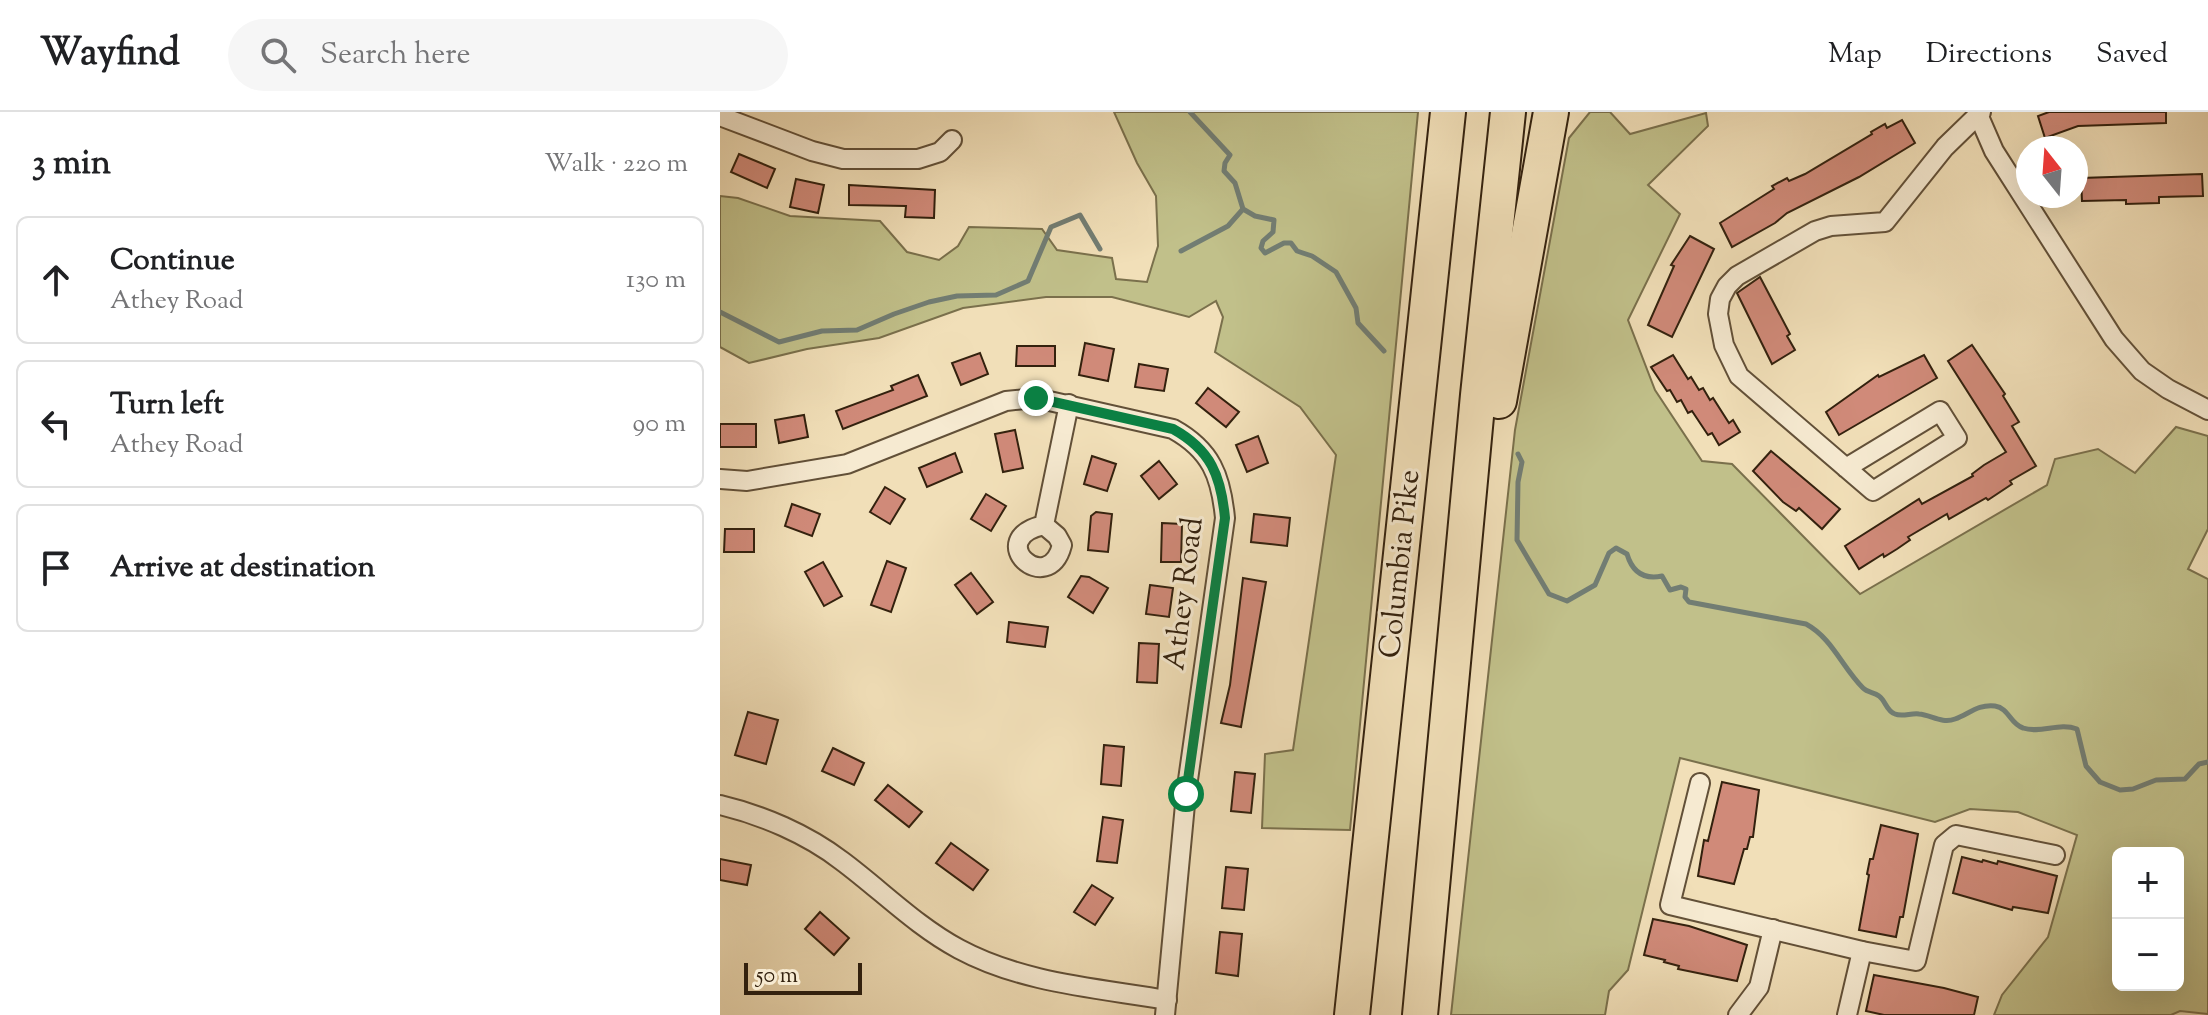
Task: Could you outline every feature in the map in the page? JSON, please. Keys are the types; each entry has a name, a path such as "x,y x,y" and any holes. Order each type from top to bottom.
{"highway":[{"name":"Columbia Pike","path":"1352,1015 1448,112"},
{"name":"Columbia Pike","path":"1420,1015 1478,395 1508,112"},
{"path":"1453,686 1503,377 1551,112"}],"street":[{"path":"1846,468 1940,411 1957,438 1873,491 1846,468 1739,376 1724,345 1718,314 1720,299 1737,276 1815,231 1831,226 1885,222 1945,147 1979,113 1994,151 2114,339 2142,371 2208,410"},
{"path":"720,116 812,151 843,159 918,159 940,152 952,140"},
{"name":"Athey Road","path":"720,479 747,481 847,464 1006,401 1036,398 1173,429 1191,439 1211,462 1222,488 1225,518 1186,794 1166,1007"},
{"path":"1044,525 1069,404"},
{"path":"1700,783 1670,905 1862,951 1916,961 1944,845 1956,835 2055,855"},
{"path":"720,805 743,810 812,840 920,924 958,949 1000,968 1166,1007"},
{"path":"1738,1015 1759,987 1773,929"},
{"path":"1847,1015 1862,951"}],"shaded area":[{"path":"1114,112 1418,112 1350,830 1262,828 1265,754 1293,750 1336,455 1300,407 1215,352 1223,317 1216,301 1189,317 1112,297 1046,297 963,308 879,338 807,349 749,363 720,347 720,196 738,198 790,216 880,221 907,252 939,260 958,246 969,227 1042,229 1057,250 1112,258 1116,279 1147,282 1158,246 1156,196"},
{"path":"1590,112 1610,112 1630,134 1706,113 1708,126 1648,185 1680,214 1628,320 1655,390 1702,461 1732,464 1860,594 2047,485 2055,459 2098,449 2135,473 2176,427 2208,436 2208,529 2188,569 2208,579 2208,1014 2180,1011 2171,1015 1994,1015 2002,995 2048,937 2077,835 2018,812 1970,809 1935,822 1680,758 1628,970 1609,991 1605,1015 1451,1015 1515,430 1569,138"}],"building":[{"path":"2049,112 2166,112 2166,123 2078,126 2044,136 2038,116"},
{"path":"1902,120 1915,143 1732,247 1720,223 1774,189 1772,186 1805,174 1885,124 1887,128"},
{"path":"739,154 775,169 767,188 731,172"},
{"path":"2202,174 2203,196 2159,197 2159,203 2088,201 2088,178"},
{"path":"796,179 824,185 818,213 790,207"},
{"path":"849,185 935,190 934,218 905,217 906,206 849,205"},
{"path":"1690,236 1714,249 1672,337 1648,325 1674,266 1671,265"},
{"path":"1760,277 1790,334 1787,336 1795,350 1772,364 1737,293"},
{"path":"1085,343 1114,349 1108,381 1079,375"},
{"path":"1972,345 2005,394 2003,396 2019,422 2012,426 2036,466 2010,481 2012,484 1988,500 1986,498 1949,519 1947,514 1908,537 1910,540 1897,549 1859,569 1845,546 1919,499 1922,504 1973,476 1984,465 2006,452 1948,361"},
{"path":"1017,346 1055,346 1055,366 1016,366"},
{"path":"980,353 988,374 961,385 952,363"},
{"path":"1673,355 1688,379 1691,377 1699,390 1703,388 1710,400 1713,398 1729,423 1733,420 1740,432 1719,445 1692,411 1688,413 1681,400 1677,402 1670,390 1667,391 1651,367"},
{"path":"1924,355 1937,378 1839,435 1826,412 1878,375"},
{"path":"1139,364 1168,369 1164,391 1135,387"},
{"path":"918,375 927,396 843,429 836,411 893,390 891,386"},
{"path":"1208,388 1239,412 1226,427 1196,403"},
{"path":"804,415 808,437 779,443 775,420"},
{"path":"720,424 756,424 756,447 720,447"},
{"path":"1015,430 1023,468 1003,472 995,434"},
{"path":"1258,436 1268,463 1247,472 1236,445"},
{"path":"1771,451 1840,509 1822,529 1799,508 1796,511 1783,502 1753,471"},
{"path":"955,453 962,472 927,487 919,468"},
{"path":"1092,456 1116,464 1107,491 1084,484"},
{"path":"1159,461 1177,484 1159,499 1141,476"},
{"path":"885,487 905,499 890,524 870,512"},
{"path":"986,494 1006,506 991,531 971,519"},
{"path":"792,504 820,514 812,536 785,526"},
{"path":"1096,512 1112,514 1108,552 1088,550 1091,516"},
{"path":"1254,514 1290,518 1287,546 1251,542"},
{"path":"1162,523 1182,524 1181,562 1161,562"},
{"path":"725,529 754,529 754,552 724,552"},
{"path":"887,561 906,568 891,612 871,605"},
{"path":"823,562 842,596 824,606 805,572"},
{"path":"971,573 993,602 977,614 955,585"},
{"path":"1081,576 1108,588 1093,613 1068,597"},
{"path":"1243,578 1266,582 1241,727 1221,723 1230,685"},
{"path":"1150,585 1173,588 1169,617 1146,614"},
{"path":"1009,622 1048,627 1045,647 1007,642"},
{"path":"1139,643 1159,644 1157,683 1137,682"},
{"path":"748,712 778,720 766,764 735,755"},
{"path":"1104,745 1124,747 1121,786 1101,784"},
{"path":"833,748 864,763 854,785 822,771"},
{"path":"1235,772 1255,774 1251,813 1231,811"},
{"path":"1722,782 1759,790 1753,837 1744,849 1734,884 1698,876 1704,840 1708,841"},
{"path":"888,785 922,812 909,827 875,800"},
{"path":"1103,817 1123,820 1117,863 1097,861"},
{"path":"1881,825 1918,834 1903,917 1900,917 1896,937 1859,930 1870,859 1873,859"},
{"path":"951,843 988,870 973,890 936,863"},
{"path":"1962,857 1997,864 1998,861 2057,876 2048,913 2013,907 2012,910 1953,893"},
{"path":"720,859 751,865 747,885 720,880"},
{"path":"1226,867 1248,869 1244,910 1222,908"},
{"path":"1092,885 1113,898 1095,925 1074,912"},
{"path":"820,912 849,938 834,955 805,929"},
{"path":"1653,919 1689,926 1747,945 1737,981 1678,969 1679,966 1665,960 1644,955"},
{"path":"1220,932 1242,934 1238,976 1216,973"},
{"path":"1874,975 1978,997 1974,1015 1884,1015 1866,1011"}],"waterway":[{"path":"1190,112 1230,155 1224,171 1235,183 1243,209 1255,216 1274,220 1273,232 1263,241 1261,248 1265,253 1284,243 1291,243 1297,251 1312,256 1336,272 1356,308 1358,323 1384,351"},
{"path":"1181,251 1228,226 1243,209"},
{"path":"720,312 779,342 822,331 857,330 929,302 957,296 996,295 1028,281 1051,227 1080,215 1100,249"},
{"path":"1518,454 1522,462 1518,482 1517,540 1549,594 1567,601 1595,585 1609,553 1616,548 1627,554 1639,573 1649,577 1662,576 1670,590 1686,589 1685,597 1689,602 1806,624 1823,637 1863,688 1879,696 1895,714 1919,714 1950,720 1979,708 1995,706 2023,728 2077,729 2086,766 2100,782 2120,790 2133,789 2156,780 2185,779 2199,764 2208,762"}],"route":[{"path":"1036,398 1173,429 1191,439 1211,462 1222,488 1225,518 1186,794"}]}
